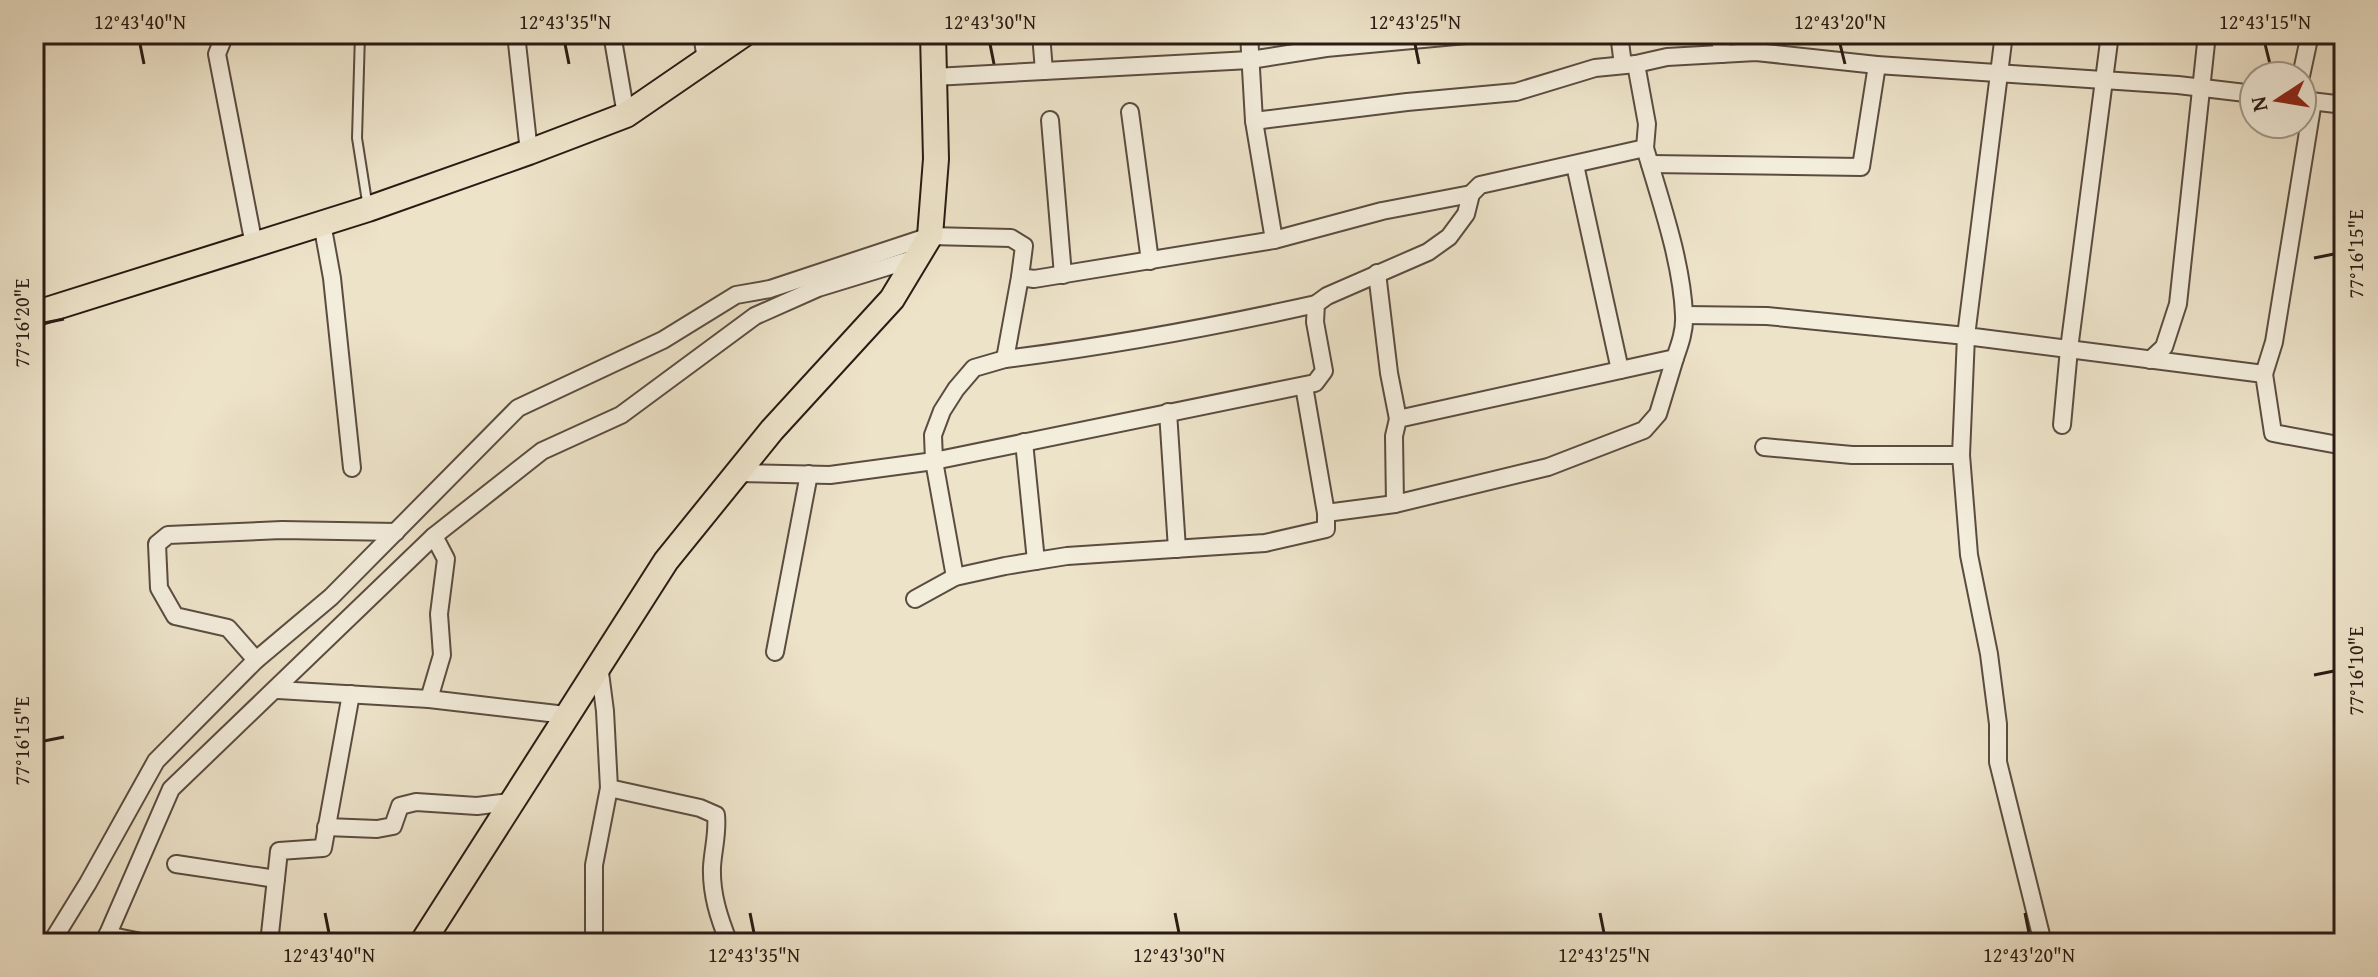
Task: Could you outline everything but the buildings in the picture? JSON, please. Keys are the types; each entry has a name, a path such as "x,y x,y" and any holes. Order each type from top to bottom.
{"main road":[{"path":"34,314 368,209 626,115 744,34"},
{"path":"422,943 666,561 772,430 892,299 930,236 936,159 933,34"}],"street":[{"path":"225,34 217,54 254,245"},
{"path":"516,34 529,152"},
{"path":"612,34 626,115"},
{"path":"702,34 706,60"},
{"path":"1041,34 1044,71"},
{"path":"1249,34 1254,121 1274,240"},
{"path":"934,77 1250,60 1326,48 1477,34"},
{"path":"1326,513 1395,504 1548,467 1644,430 1658,414 1682,339 1684,315 1671,239 1647,156 1647,124 1619,34"},
{"path":"1720,34 1722,54"},
{"path":"2004,34 1966,336 1961,455 1969,555 1989,654 1998,724 1998,762 2043,943"},
{"path":"2062,425 2110,34"},
{"path":"2150,360 2164,347 2178,304 2207,34"},
{"path":"2304,60 2310,34"},
{"path":"1254,121 1516,92 1595,68 1667,57 1756,52 1877,65 2238,92"},
{"path":"955,577 934,461 933,435 942,411 974,368 1005,359 1095,348 1316,304 1327,296 1428,252 1449,237 1466,214 1471,194 1480,185 1575,165 1647,156 1861,167 1877,65"},
{"path":"2318,102 2344,105"},
{"path":"1130,112 1150,261"},
{"path":"1050,120 1063,275"},
{"path":"2302,140 2274,342 2264,374 2273,433 2344,446"},
{"path":"1575,165 1620,370"},
{"path":"1020,277 1034,279 1063,275 1274,240 1382,211 1471,194"},
{"path":"322,223 332,278 352,468"},
{"path":"51,943 156,761 256,660 331,597 518,408 663,340 736,295 770,289 930,236 1011,238 1024,246 1005,359"},
{"path":"146,943 106,939 171,789 278,690 434,536 542,451 621,415 755,316 818,288 916,258"},
{"path":"1377,273 1398,419 1394,436 1395,504"},
{"path":"737,473 830,475 934,461 1315,383 1324,371 1315,322 1316,304"},
{"path":"1684,315 1767,316 1966,336 2264,374"},
{"path":"1398,419 1675,358"},
{"path":"915,599 955,577 1036,561 1067,556 1265,543 1326,529 1326,513 1304,386"},
{"path":"1168,412 1177,549"},
{"path":"1024,442 1036,561"},
{"path":"1764,447 1852,455 1961,455"},
{"path":"775,652 809,474"},
{"path":"256,660 228,628 175,616 159,588 157,544 168,535 282,530 396,532"},
{"path":"429,699 442,655 439,614 446,559 434,536"},
{"path":"594,943 594,865 609,788 599,665"},
{"path":"278,690 429,699 566,715"},
{"path":"269,943 279,851 323,848 351,694"},
{"path":"609,788 700,808 716,815 718,830 712,867 713,898 729,943"},
{"path":"326,827 377,829 393,826 400,806 416,802 477,806 510,802"},
{"path":"176,864 276,879"}],"lane":[{"path":"360,34 357,138 368,209"}]}
